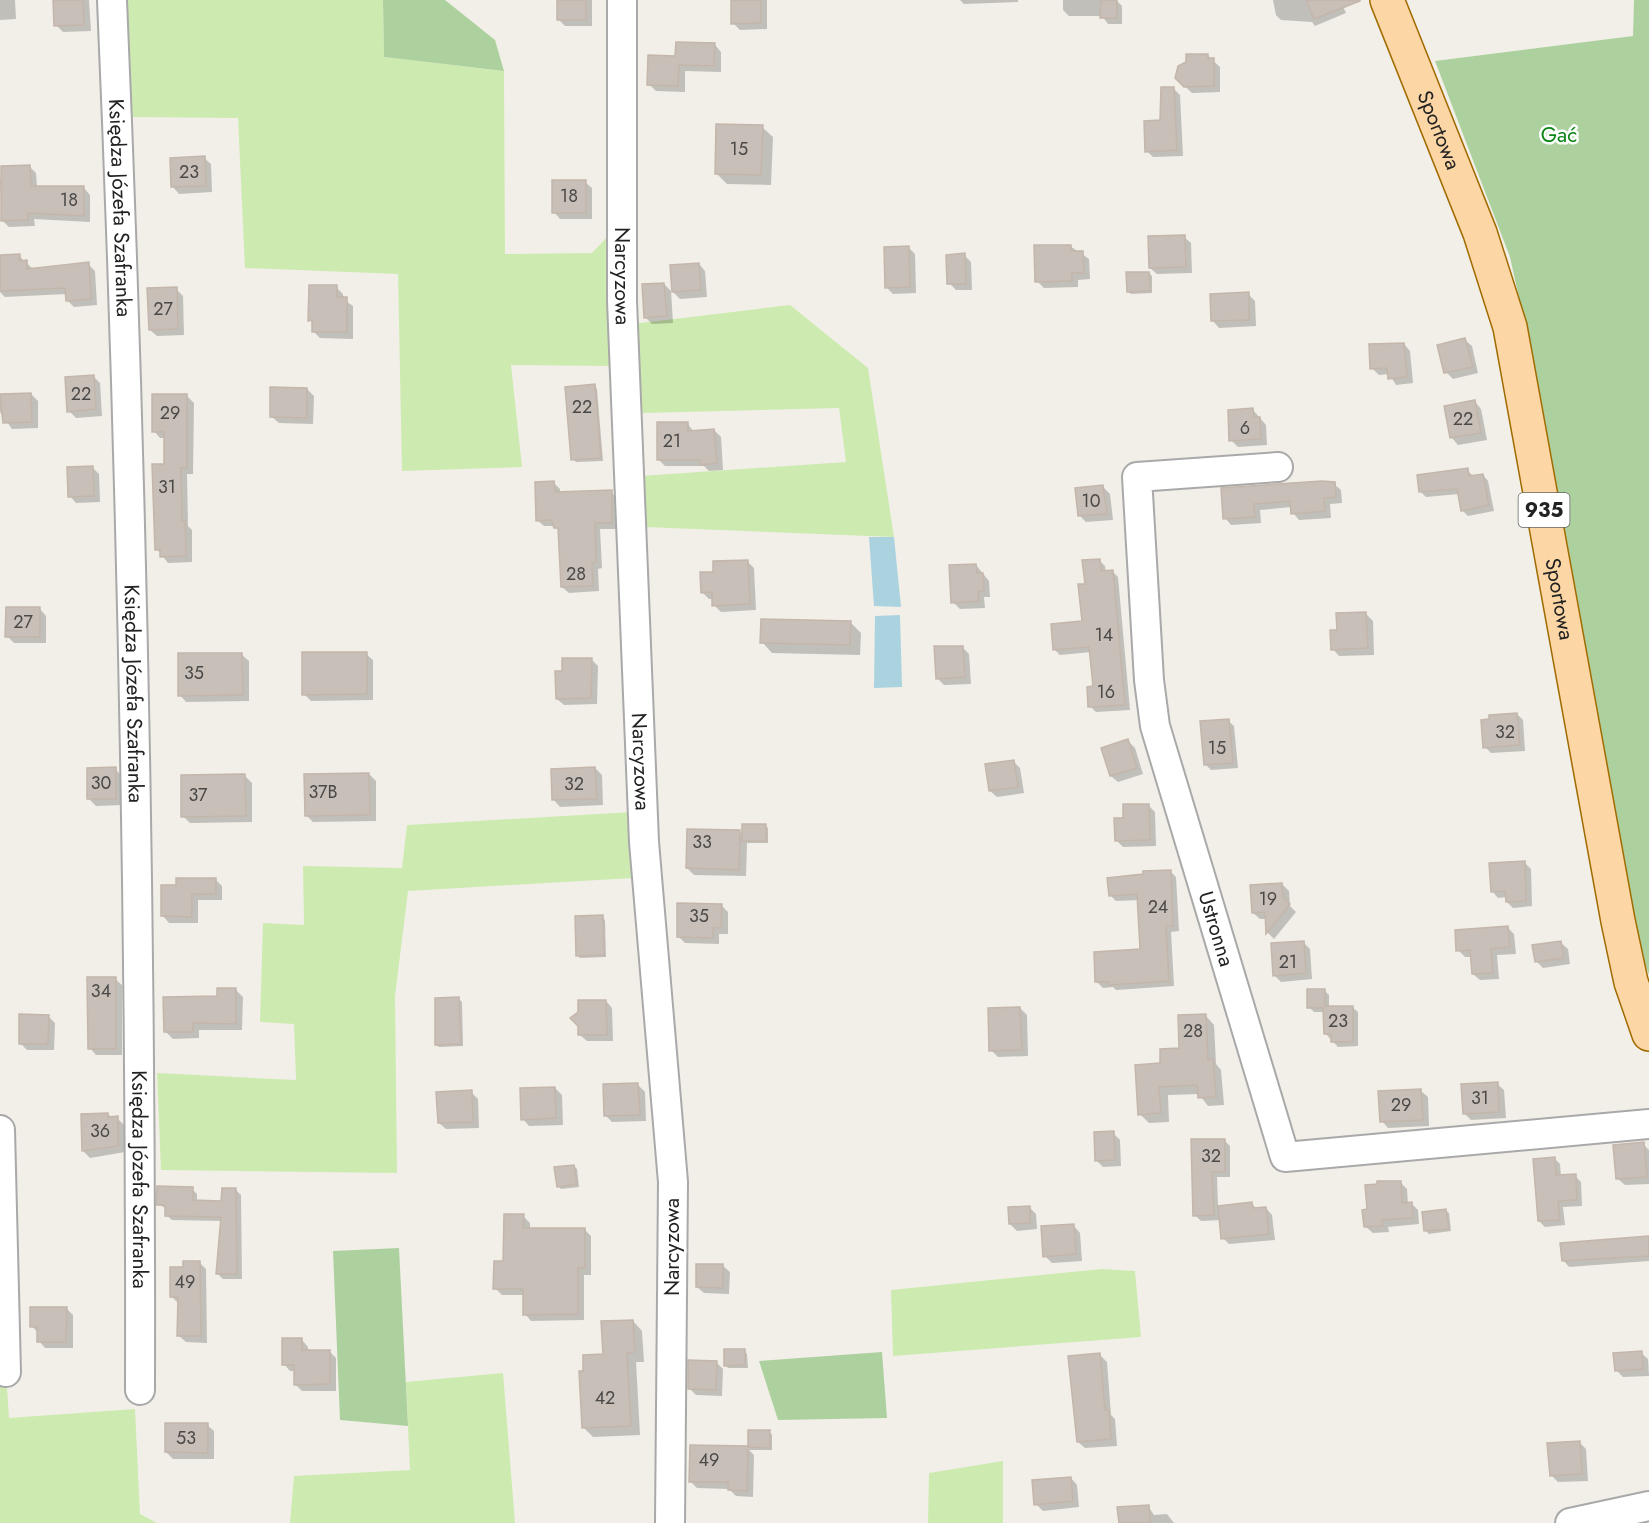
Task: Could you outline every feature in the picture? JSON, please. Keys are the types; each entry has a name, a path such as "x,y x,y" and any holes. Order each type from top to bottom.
{"main road":[{"name":"Sportowa","path":"1387,0 1483,243 1510,327 1616,911 1628,971 1649,1034"}],"street":[{"name":"Księdza Józefa Szafranka","path":"112,0 133,561 141,1157 140,1390"},
{"name":"Narcyzowa","path":"622,0 622,301 645,842 673,1182 670,1523"},
{"name":"Ustronna","path":"1278,467 1137,477 1149,680 1155,726 1285,1157 1649,1124"},
{"path":"0,1130 6,1372"},
{"path":"1570,1523 1649,1506"}],"green space":[{"path":"124,0 383,0 384,57 504,71 505,254 592,253 608,236 614,366 511,365 522,467 402,471 398,274 245,268 238,118 130,117"},
{"path":"383,0 445,0 495,40 504,71 384,57"},
{"name":"Gać","path":"1634,0 1649,0 1649,975 1636,939 1598,750 1541,398 1510,257 1435,61 1633,36"},
{"path":"790,305 868,368 894,537 645,527 641,476 846,462 839,408 642,413 632,324"},
{"path":"632,812 633,878 408,891 395,996 397,1173 161,1170 157,1073 296,1080 294,1024 260,1022 263,923 304,925 303,866 402,868 407,825"},
{"path":"399,1248 408,1426 340,1420 333,1251"},
{"path":"1102,1269 1135,1271 1141,1337 893,1356 891,1290"},
{"path":"882,1352 887,1418 778,1420 759,1361"},
{"path":"6,1372 9,1418 135,1409 140,1514 157,1523 0,1523 0,1374"},
{"path":"503,1373 515,1523 290,1523 294,1476 410,1470 406,1382"},
{"path":"1003,1461 1003,1523 928,1523 929,1473"}],"water":[{"path":"869,537 894,537 901,607 874,606"},
{"path":"900,615 902,687 874,688 875,616"}],"building":[{"path":"53,0 83,0 84,25 54,26"},
{"path":"557,0 586,0 586,20 557,20"},
{"path":"731,0 761,0 761,23 731,24"},
{"path":"1101,0 1117,0 1117,18 1100,18"},
{"path":"1306,0 1360,0 1360,1 1314,19"},
{"path":"676,42 715,43 714,66 679,65 678,86 647,85 648,55 675,56"},
{"path":"1186,54 1208,54 1208,58 1214,58 1214,86 1184,87 1175,78 1178,66 1186,62"},
{"path":"1161,87 1174,87 1177,150 1145,152 1144,121 1160,120"},
{"path":"716,124 763,125 761,175 715,174"},
{"path":"205,156 206,186 171,187 170,158"},
{"path":"30,165 31,186 84,186 84,216 28,213 28,220 1,221 1,166"},
{"path":"552,180 586,180 586,213 552,213"},
{"path":"1185,235 1186,267 1149,268 1148,236"},
{"path":"1034,245 1071,245 1071,251 1083,251 1084,273 1072,273 1072,281 1035,282"},
{"path":"909,246 910,287 885,288 884,247"},
{"path":"965,253 966,284 947,284 946,255"},
{"path":"20,254 20,261 27,260 27,269 89,262 91,299 66,301 65,288 0,291 0,255"},
{"path":"699,263 701,290 672,292 670,265"},
{"path":"1126,272 1149,272 1150,291 1127,292"},
{"path":"664,283 667,316 644,318 642,284"},
{"path":"309,285 337,285 337,297 347,297 347,332 312,332 312,320 308,321"},
{"path":"177,287 178,329 149,330 147,288"},
{"path":"1249,292 1249,320 1211,321 1210,294"},
{"path":"1465,338 1473,367 1444,373 1437,345"},
{"path":"1404,343 1407,377 1388,379 1387,368 1370,369 1369,344"},
{"path":"94,375 96,409 67,412 65,377"},
{"path":"595,384 601,458 571,460 565,387"},
{"path":"270,387 307,388 307,418 270,417"},
{"path":"31,393 32,422 3,423 0,394"},
{"path":"152,394 187,394 187,468 181,468 182,521 185,521 186,556 160,557 160,550 155,550 152,464 164,464 164,432 152,432"},
{"path":"1475,400 1481,433 1450,438 1444,406"},
{"path":"1253,408 1254,417 1260,417 1261,439 1229,441 1228,410"},
{"path":"657,422 688,422 688,431 714,429 717,463 701,465 700,460 657,460"},
{"path":"93,466 94,496 68,497 67,467"},
{"path":"1468,468 1469,476 1483,474 1489,505 1461,511 1457,489 1419,492 1417,475"},
{"path":"554,481 555,492 612,490 612,523 595,523 596,562 592,563 593,586 561,587 558,528 554,528 551,520 536,521 535,482"},
{"path":"1335,482 1336,497 1324,498 1325,511 1291,514 1290,501 1254,504 1255,517 1223,519 1221,488"},
{"path":"1103,485 1107,514 1078,516 1075,488"},
{"path":"1100,559 1101,571 1113,570 1125,705 1088,707 1087,687 1093,686 1089,647 1053,650 1051,624 1082,621 1078,584 1085,584 1082,560"},
{"path":"748,560 750,604 712,606 712,592 701,593 700,572 713,572 713,561"},
{"path":"976,564 977,573 983,573 984,591 978,591 979,601 951,603 949,565"},
{"path":"6,607 40,607 40,637 5,637"},
{"path":"1366,612 1368,648 1331,650 1330,630 1337,630 1336,613"},
{"path":"761,619 851,621 850,645 760,643"},
{"path":"934,646 963,646 965,677 936,679"},
{"path":"302,652 367,652 367,694 302,695"},
{"path":"178,653 242,653 243,695 178,696"},
{"path":"562,658 592,658 591,698 556,699 555,671 562,671"},
{"path":"1517,713 1520,745 1483,748 1481,720 1489,719 1489,715"},
{"path":"1229,719 1233,763 1204,765 1200,721"},
{"path":"1128,739 1137,768 1110,776 1101,748"},
{"path":"1014,760 1018,787 989,791 985,764"},
{"path":"116,767 116,799 87,799 87,768"},
{"path":"595,767 597,799 552,800 551,769"},
{"path":"369,773 370,815 305,816 304,774"},
{"path":"245,774 246,816 181,817 181,775"},
{"path":"1123,804 1149,804 1150,840 1115,841 1114,818 1123,818"},
{"path":"742,824 766,824 766,841 742,841"},
{"path":"687,829 740,830 739,870 686,868"},
{"path":"1525,861 1526,901 1506,902 1505,891 1491,892 1489,863"},
{"path":"1171,870 1173,926 1166,926 1169,981 1109,985 1109,982 1095,982 1094,952 1140,949 1137,894 1109,896 1107,878 1143,874 1143,871"},
{"path":"176,878 216,878 216,894 192,894 192,917 161,916 161,885 176,885"},
{"path":"1282,883 1283,897 1290,904 1266,934 1265,912 1252,913 1250,885"},
{"path":"677,903 722,904 721,928 713,928 713,938 677,937"},
{"path":"603,915 604,955 576,956 575,916"},
{"path":"1508,926 1510,947 1491,949 1493,973 1472,974 1470,950 1456,951 1455,930"},
{"path":"1304,941 1306,973 1273,976 1271,943"},
{"path":"1561,941 1564,958 1535,962 1532,945"},
{"path":"87,977 116,977 116,1049 88,1049"},
{"path":"217,988 236,988 236,1024 193,1023 193,1032 164,1032 163,997 217,996"},
{"path":"1307,989 1325,989 1325,1006 1353,1006 1353,1042 1331,1042 1331,1034 1324,1034 1323,1008 1307,1008"},
{"path":"459,997 461,1044 435,1045 435,998"},
{"path":"578,1000 606,1000 607,1035 578,1035 578,1026 570,1018 578,1012"},
{"path":"1020,1007 1022,1050 989,1051 988,1008"},
{"path":"19,1014 49,1015 48,1044 19,1044"},
{"path":"1206,1014 1208,1060 1213,1059 1216,1097 1198,1098 1197,1085 1159,1087 1161,1113 1138,1115 1135,1065 1160,1063 1160,1049 1179,1048 1178,1015"},
{"path":"1498,1082 1499,1112 1463,1114 1461,1084"},
{"path":"638,1083 640,1115 604,1116 603,1084"},
{"path":"555,1087 556,1118 521,1120 520,1088"},
{"path":"1421,1089 1423,1120 1380,1122 1378,1091"},
{"path":"472,1090 473,1122 438,1123 436,1092"},
{"path":"108,1113 108,1117 118,1116 118,1146 82,1151 81,1114"},
{"path":"1114,1131 1115,1160 1095,1161 1094,1132"},
{"path":"1191,1139 1225,1139 1225,1172 1212,1172 1214,1215 1193,1216"},
{"path":"1644,1142 1647,1177 1616,1179 1613,1145"},
{"path":"1555,1157 1556,1175 1576,1174 1577,1200 1558,1201 1560,1220 1538,1221 1533,1159"},
{"path":"574,1165 577,1184 557,1187 554,1167"},
{"path":"1377,1181 1401,1181 1402,1203 1412,1202 1413,1218 1382,1220 1383,1226 1364,1227 1362,1210 1367,1209 1365,1185 1377,1184"},
{"path":"157,1186 193,1187 193,1200 221,1201 222,1188 236,1188 237,1274 216,1274 221,1217 165,1216 165,1205 156,1205"},
{"path":"1252,1202 1253,1208 1266,1207 1269,1234 1221,1239 1218,1206"},
{"path":"1030,1206 1030,1223 1009,1224 1008,1207"},
{"path":"1446,1209 1449,1229 1424,1231 1422,1212"},
{"path":"504,1214 524,1214 523,1228 585,1228 585,1268 578,1268 578,1314 523,1315 523,1289 493,1289 494,1261 503,1261"},
{"path":"1074,1224 1076,1254 1043,1257 1041,1226"},
{"path":"1649,1236 1649,1256 1562,1261 1560,1243"},
{"path":"183,1261 200,1261 201,1336 177,1336 178,1297 170,1297 170,1267 183,1267"},
{"path":"696,1264 723,1264 723,1288 696,1287"},
{"path":"30,1307 67,1307 66,1342 37,1342 37,1327 30,1327"},
{"path":"633,1320 635,1352 627,1353 631,1426 582,1428 579,1371 583,1371 583,1355 603,1354 601,1321"},
{"path":"282,1338 302,1338 302,1350 330,1350 330,1384 294,1385 294,1365 282,1365"},
{"path":"724,1349 745,1349 745,1365 724,1366"},
{"path":"1642,1351 1643,1369 1615,1371 1613,1353"},
{"path":"1100,1353 1105,1410 1109,1410 1111,1439 1077,1442 1068,1356"},
{"path":"688,1360 717,1361 716,1390 688,1389"},
{"path":"165,1423 208,1423 208,1453 165,1452"},
{"path":"748,1430 770,1430 770,1448 748,1447"},
{"path":"1580,1441 1582,1474 1550,1476 1547,1443"},
{"path":"690,1445 748,1446 747,1491 728,1490 728,1482 689,1482"},
{"path":"1071,1477 1073,1501 1034,1505 1032,1480"},
{"path":"1149,1505 1150,1523 1119,1523 1117,1507"}]}
